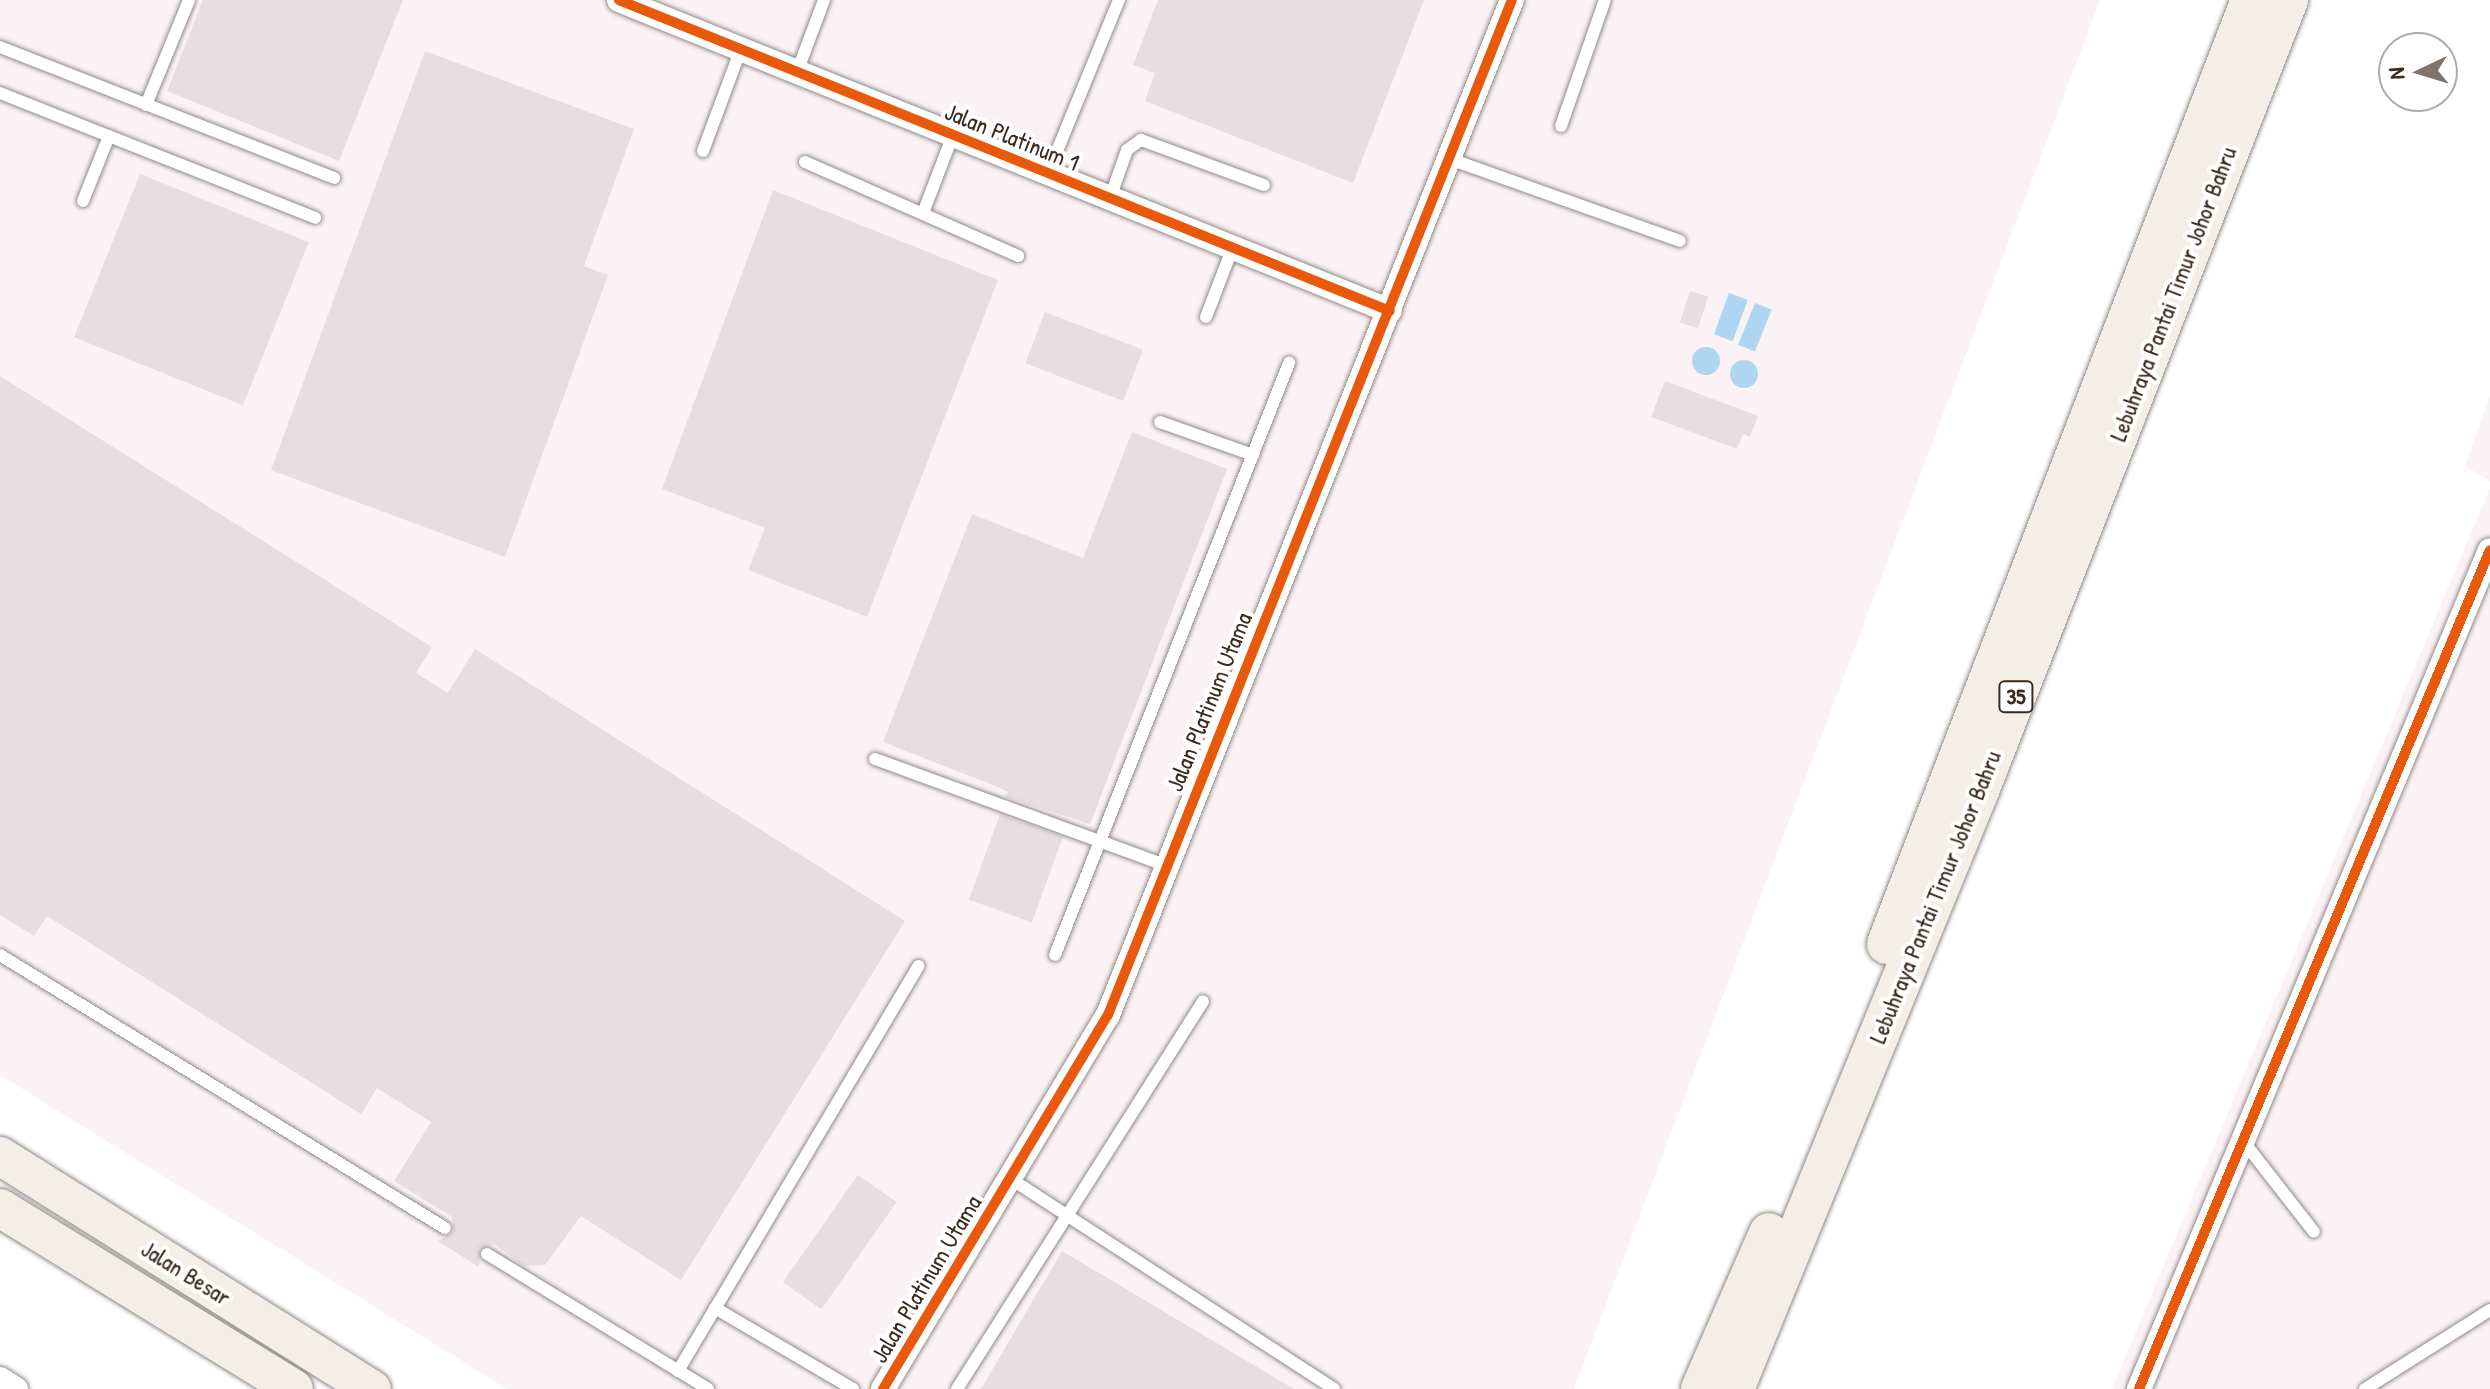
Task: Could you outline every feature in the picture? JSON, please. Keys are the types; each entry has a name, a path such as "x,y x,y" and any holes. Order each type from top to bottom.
{"highway":[{"name":"Lebuhraya Pantai Timur Johor Bahru","path":"1701,1389 1893,928 2251,0"},
{"name":"Lebuhraya Pantai Timur Johor Bahru","path":"1734,1389 1980,788 2288,0"}],"main road":[{"name":"Jalan Besar","path":"0,1156 372,1389"},
{"name":"Jalan Besar","path":"0,1208 294,1389"}],"street":[{"name":"Jalan Platinum 1","path":"619,0 1390,311"},
{"name":"Jalan Platinum Utama","path":"883,1389 1098,1038 1512,0"},
{"path":"2139,1389 2490,550"},
{"path":"0,1379 16,1389"}],"lane":[{"path":"146,105 189,0"},
{"path":"797,72 824,0"},
{"path":"1048,173 1119,0"},
{"path":"1561,126 1605,0"},
{"path":"0,47 334,178"},
{"path":"703,151 741,49"},
{"path":"0,93 315,218"},
{"path":"923,213 953,135"},
{"path":"83,201 109,136"},
{"path":"1110,198 1127,150 1141,140 1264,185"},
{"path":"1450,159 1680,241"},
{"path":"805,162 1018,256"},
{"path":"1206,317 1233,247"},
{"path":"1055,955 1289,363"},
{"path":"1160,422 1253,455"},
{"path":"875,759 1165,865"},
{"path":"0,955 445,1228"},
{"path":"678,1371 918,966"},
{"path":"957,1389 1203,1001"},
{"path":"2243,1141 2314,1232"},
{"path":"1011,1179 1334,1389"},
{"path":"487,1254 708,1389"},
{"path":"715,1308 853,1389"},
{"path":"2365,1389 2490,1310"}],"shaded area":[{"path":"0,0 2100,0 1574,1389 507,1389 0,1075"},
{"path":"2490,396 2490,481 2465,466"},
{"path":"2490,488 2490,1389 2112,1389"}],"water":[{"path":"1729,293 1748,300 1733,341 1714,334"},
{"path":"1755,303 1772,310 1755,351 1738,345"},
{"path":"1706,347 1716,351 1720,361 1716,371 1706,375 1696,371 1692,361 1696,351"},
{"path":"1744,360 1754,364 1758,374 1754,384 1744,388 1734,384 1730,374 1734,364"}],"building":[{"path":"203,0 403,0 339,161 167,91"},
{"path":"1158,0 1424,0 1353,183 1145,101 1155,73 1133,65"},
{"path":"425,51 634,129 584,266 608,275 505,557 271,470"},
{"path":"140,174 309,242 243,405 74,337"},
{"path":"773,190 998,280 867,617 748,570 765,528 662,489"},
{"path":"1690,291 1708,297 1698,328 1680,322"},
{"path":"1045,312 1143,350 1123,401 1025,363"},
{"path":"0,376 432,647 416,673 448,693 475,649 905,921 681,1280 581,1216 545,1265 524,1266 494,1244 480,1249 479,1267 438,1241 453,1232 452,1217 394,1181 431,1122 377,1088 361,1114 47,916 34,936 0,915"},
{"path":"1665,381 1758,416 1750,437 1743,434 1737,449 1651,417"},
{"path":"1132,432 1227,469 1090,824 1006,797 1008,792 995,786 883,742 972,514 1083,558"},
{"path":"1000,814 1063,837 1032,922 969,900"},
{"path":"858,1175 897,1202 821,1309 783,1282"},
{"path":"1062,1251 1294,1389 981,1389"}],"cycle path":[{"path":"619,0 1390,311"},
{"path":"883,1389 1108,1015 1512,0"},
{"path":"2139,1389 2490,550"}]}
